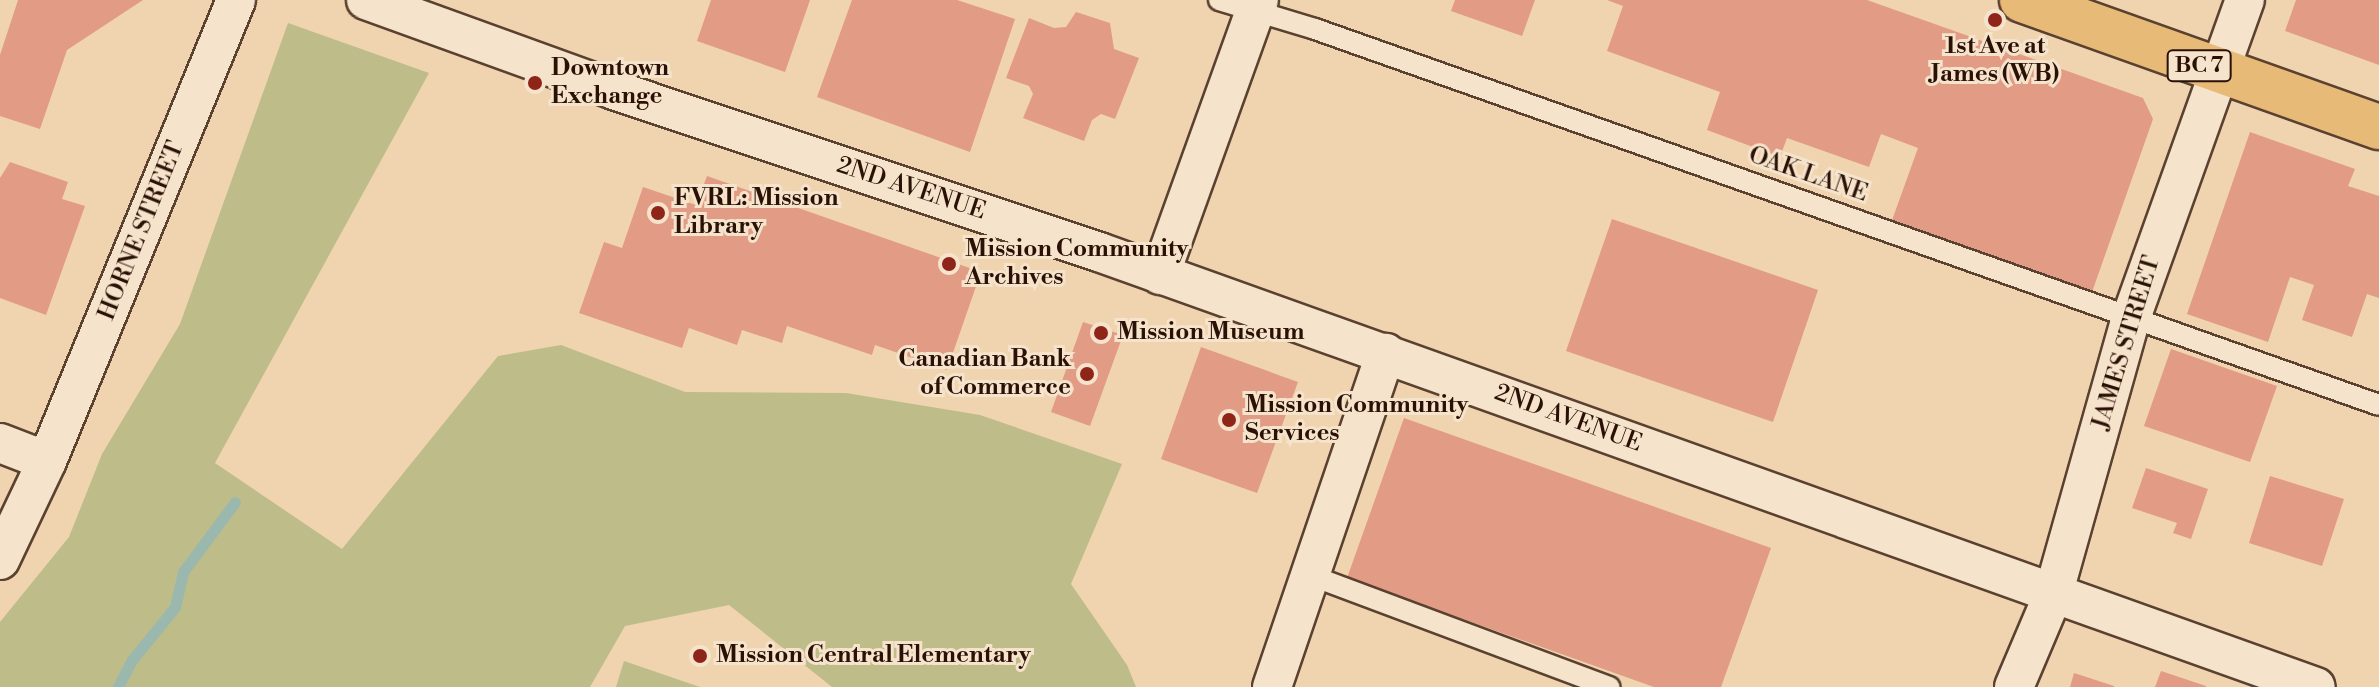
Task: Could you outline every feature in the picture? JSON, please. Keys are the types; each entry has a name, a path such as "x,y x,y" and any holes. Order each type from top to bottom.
{"main road":[{"name":"BC 7","path":"2022,0 2219,73 2379,127"}],"street":[{"name":"HORNE STREET","path":"0,560 47,461 236,0"},
{"name":"2ND AVENUE","path":"366,0 1386,353 2316,687"},
{"name":"JAMES STREET","path":"2014,687 2053,595 2131,318 2245,0"},
{"path":"1160,275 1257,4"},
{"path":"1272,687 1307,574 1386,353"},
{"path":"0,443 47,461"}],"lane":[{"name":"OAK LANE","path":"1219,0 1257,4 2379,405"},
{"path":"1307,574 1610,687"}],"shaded area":[{"path":"288,23 429,73 215,463 342,549 498,356 561,345 685,392 846,393 980,415 1122,464 1071,584 1127,665 1136,687 832,687 729,605 625,626 590,687 0,687 0,622 69,537 102,454 180,324"},
{"path":"624,661 700,687 616,687"}],"building":[{"path":"18,0 143,0 67,50 40,129 0,116 0,55"},
{"path":"711,0 810,0 785,72 697,41"},
{"path":"852,0 957,0 1015,19 970,152 817,97"},
{"path":"1455,0 1535,0 1522,36 1451,11"},
{"path":"1607,0 1867,0 2143,98 2153,119 2091,295 1891,223 1918,148 1881,134 1869,167 1787,138 1780,157 1707,130 1720,92 1607,51 1623,6"},
{"path":"2296,0 2379,0 2379,65 2285,31"},
{"path":"1076,12 1110,23 1114,49 1139,58 1115,119 1101,114 1092,120 1084,141 1023,118 1033,94 1029,86 1006,78 1029,18 1054,28 1066,27"},
{"path":"2250,132 2355,169 2348,186 2379,196 2379,298 2367,294 2352,337 2302,320 2314,285 2290,277 2268,342 2187,314"},
{"path":"10,162 68,182 62,199 85,206 46,315 0,298 0,178"},
{"path":"707,176 981,272 947,370 875,345 872,355 787,326 782,343 742,330 737,345 689,328 682,348 579,313 604,242 622,248 643,187 696,205"},
{"path":"1612,219 1818,290 1773,422 1566,351"},
{"name":"Canadian Bank of Commerce","path":"1083,322 1123,335 1090,426 1051,412"},
{"name":"Mission Community Services","path":"1201,347 1298,382 1257,493 1161,459"},
{"path":"2171,349 2277,386 2250,462 2144,426"},
{"path":"1404,418 1771,548 1721,687 1654,687 1347,578"},
{"path":"2146,468 2208,489 2191,539 2173,533 2177,523 2132,508"},
{"path":"2270,476 2344,499 2322,566 2249,543"},
{"path":"2161,671 2206,686 2206,687 2155,687"},
{"path":"2074,673 2114,686 2114,687 2070,687"}],"waterway":[{"path":"118,687 132,660 175,607 183,572 235,502"}],"place":[{"name":"1st Ave at James (WB)","path":"1995,20"},
{"name":"Downtown Exchange","path":"535,83"},
{"name":"FVRL: Mission Library","path":"658,213"},
{"name":"Mission Community Archives","path":"949,264"},
{"name":"Mission Museum","path":"1101,333"},
{"name":"Canadian Bank of Commerce","path":"1087,374"},
{"name":"Mission Community Services","path":"1229,420"},
{"name":"Mission Central Elementary","path":"700,656"}]}
